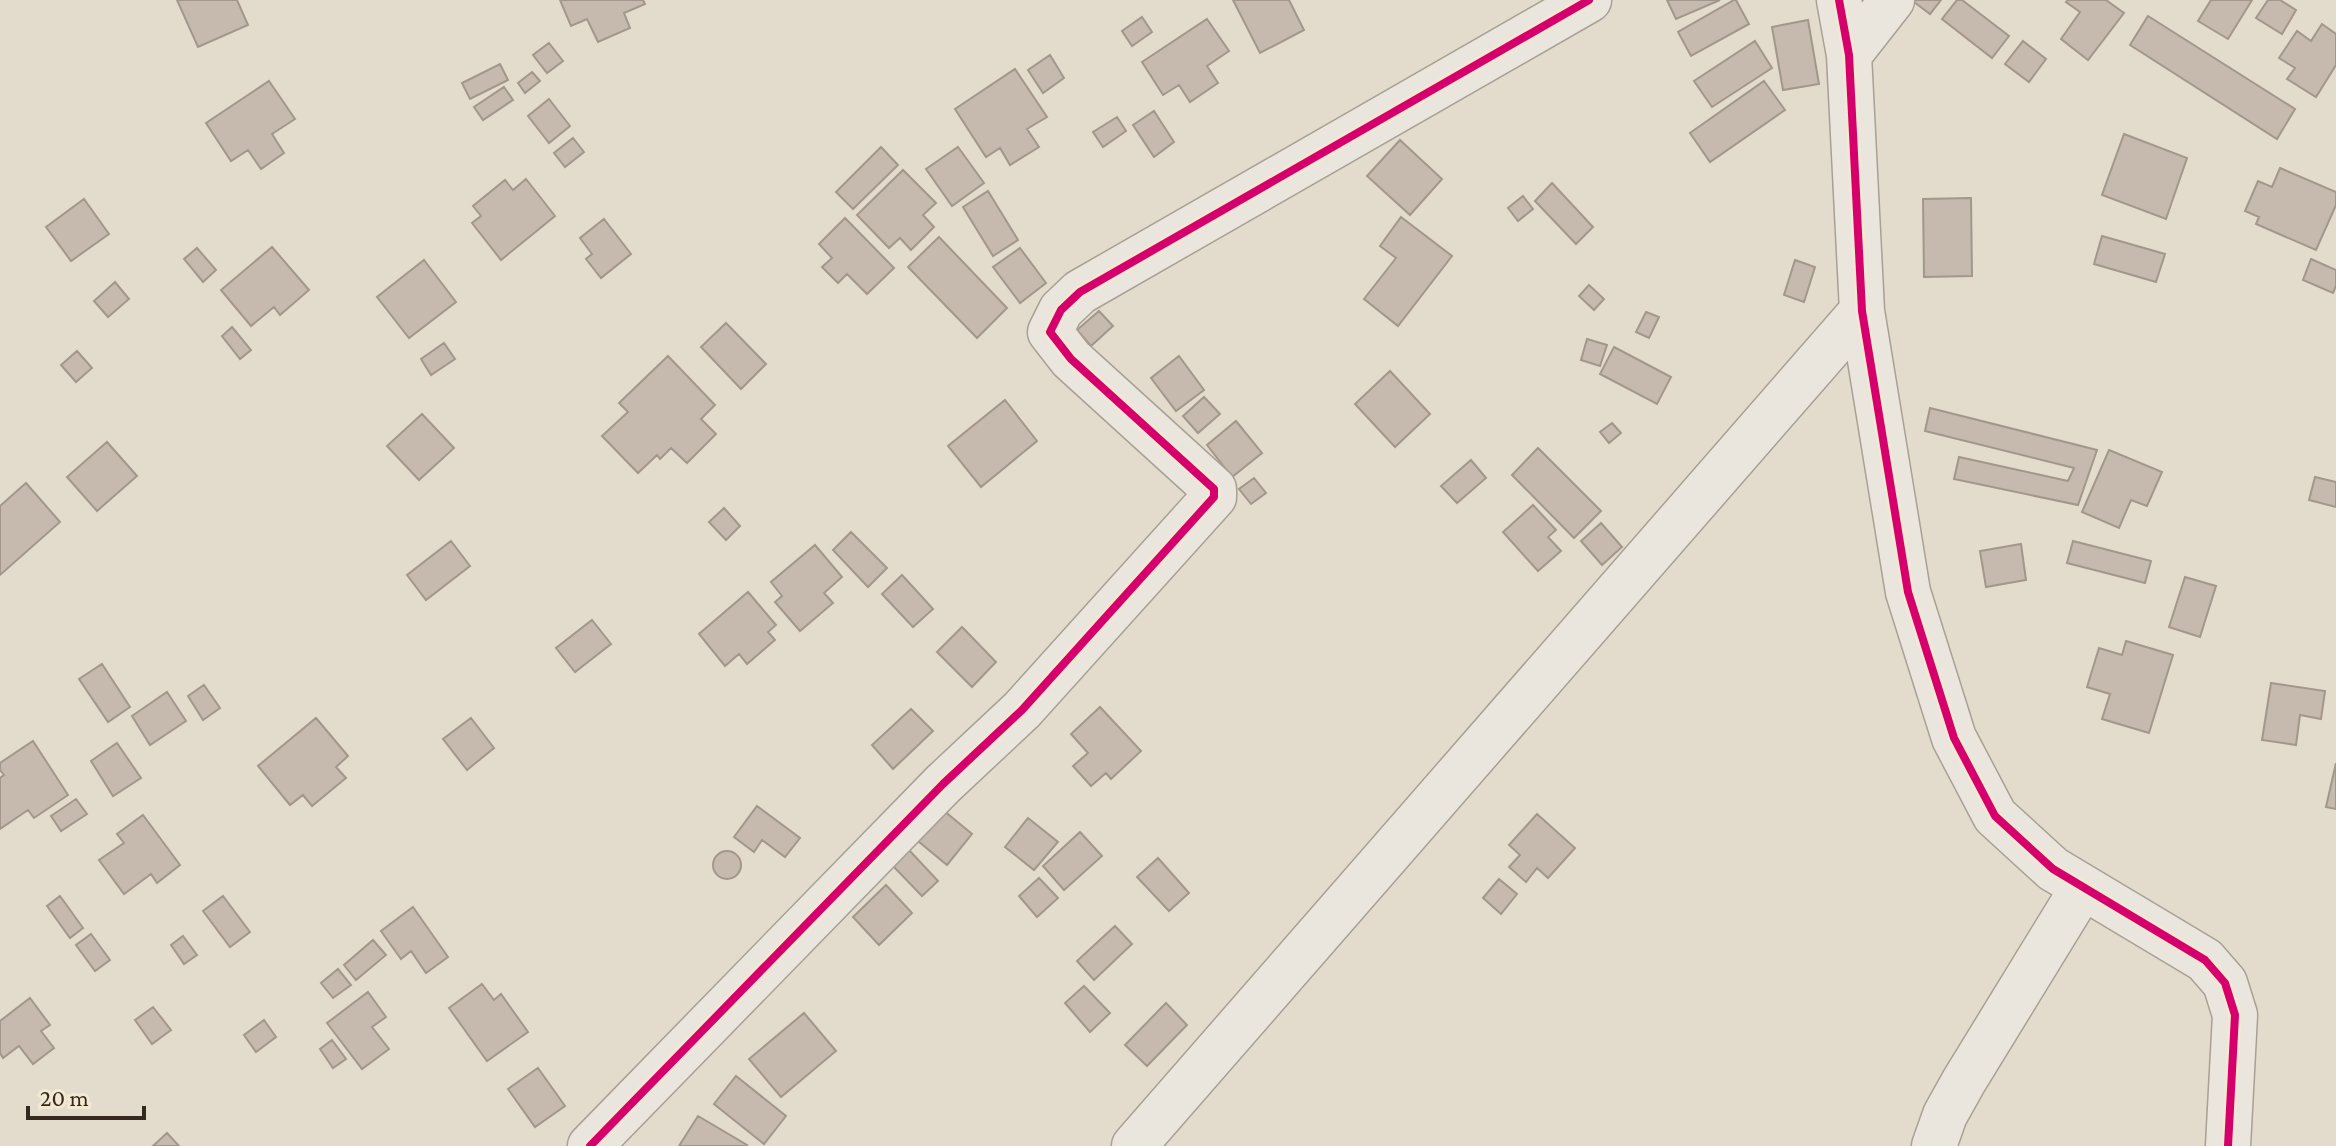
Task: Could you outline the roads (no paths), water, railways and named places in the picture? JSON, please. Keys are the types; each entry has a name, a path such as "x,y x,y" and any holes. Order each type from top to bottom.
{"street":[{"path":"590,1146 943,784 1022,710 1214,497 1214,489 1071,359 1050,332 1061,310 1080,292 1589,0"},
{"path":"1839,0 1849,55 1862,311 1908,592 1954,738 1995,816 2053,869 2205,960 2225,983 2235,1015 2228,1146"},
{"path":"1849,55 1892,0"},
{"path":"1134,1146 1862,311"},
{"path":"1934,1146 1945,1115 1964,1081 2083,887"}]}
